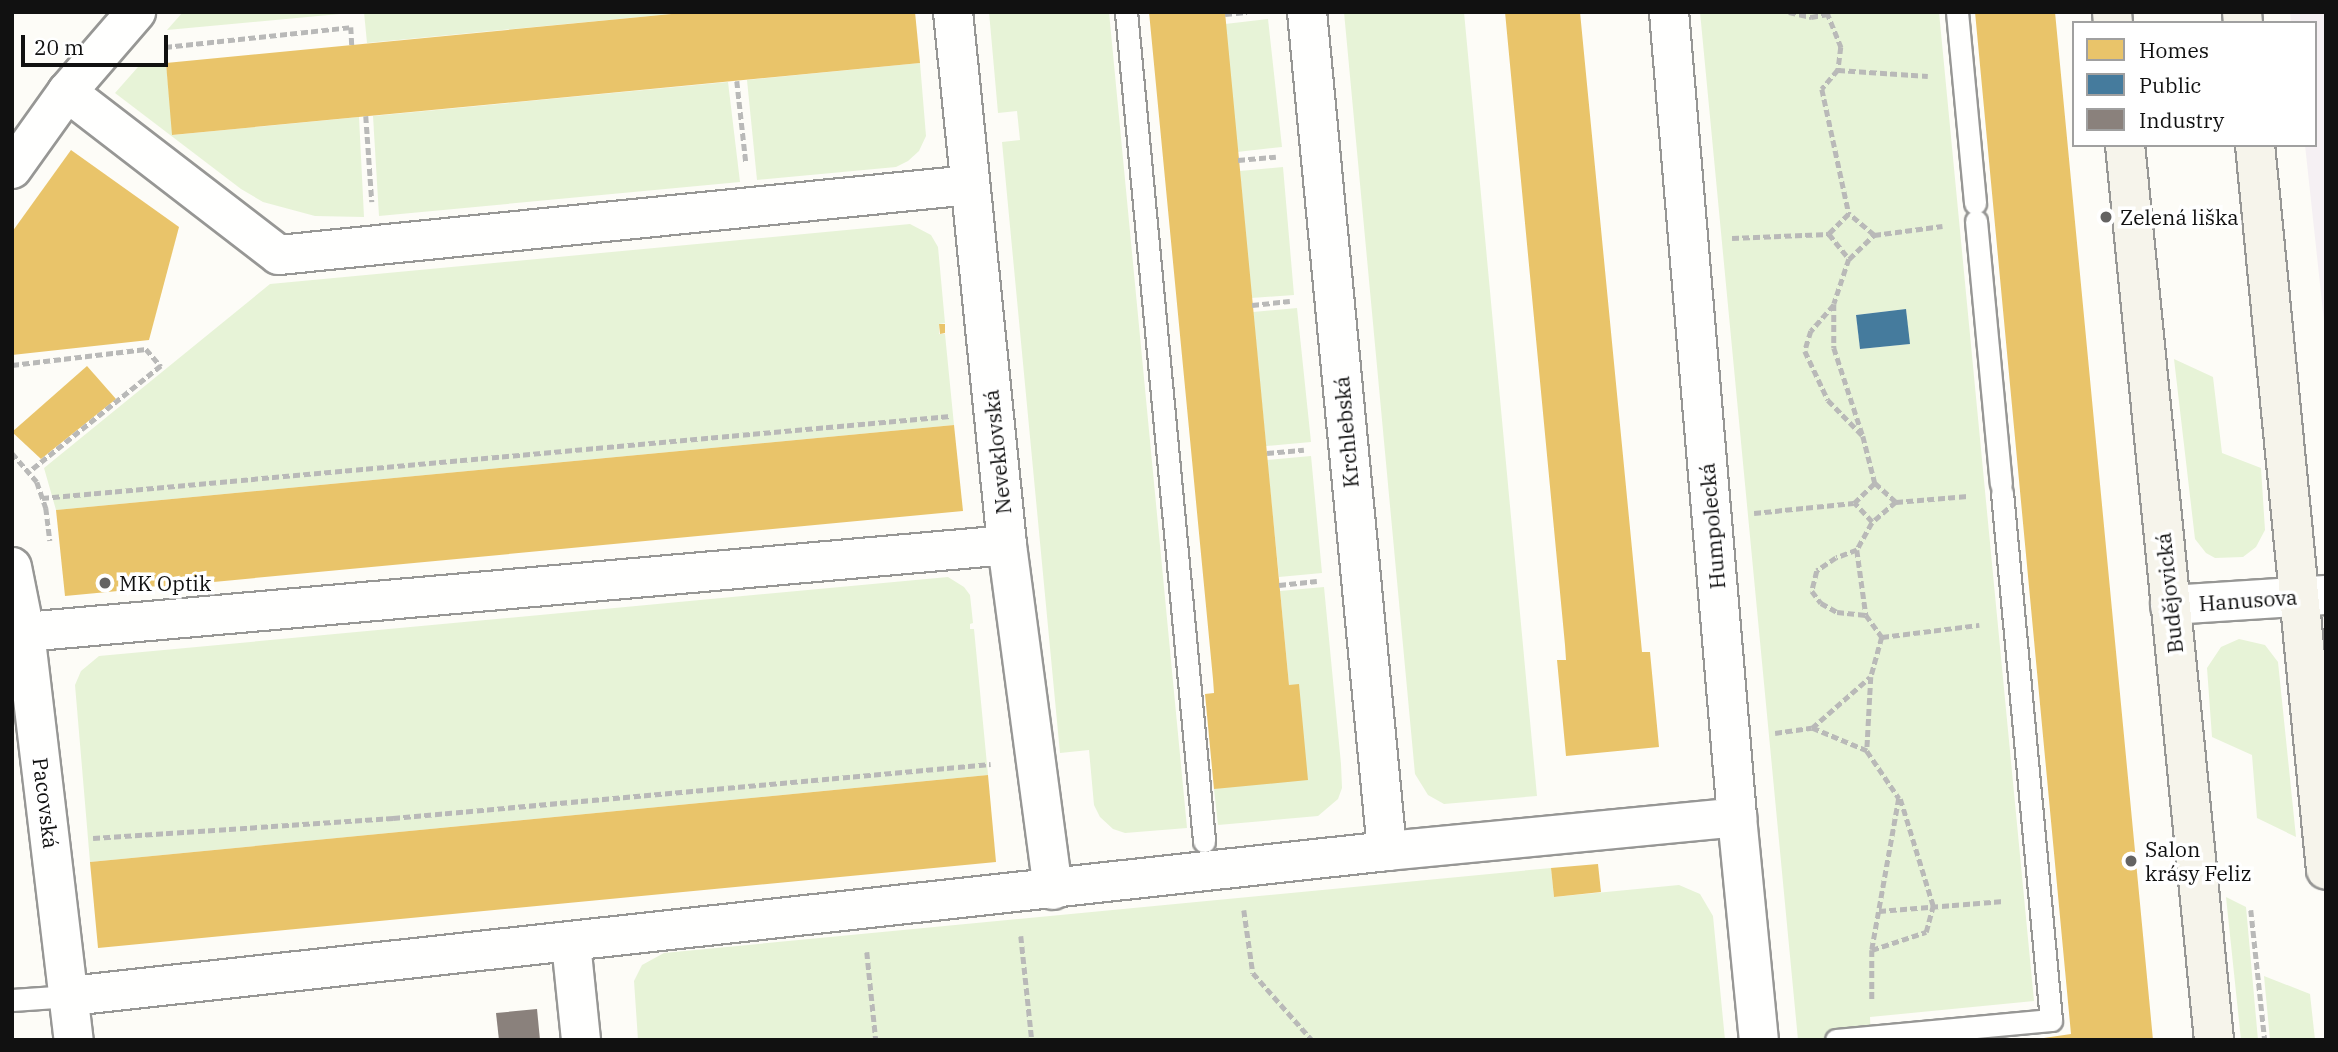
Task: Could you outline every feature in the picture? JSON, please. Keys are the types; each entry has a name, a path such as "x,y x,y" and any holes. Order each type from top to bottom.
{"street":[{"path":"12,169 67,92 136,12"},
{"name":"Neveklovská","path":"953,12 1007,545 1053,890"},
{"name":"Krchlebská","path":"1307,12 1387,851"},
{"name":"Humpolecká","path":"1669,12 1737,817 1759,1040"},
{"path":"67,92 279,254 969,185"},
{"name":"Budějovická","path":"2125,147 2214,1040"},
{"path":"2255,147 2313,596 2326,870"},
{"path":"25,632 1007,545"},
{"name":"Pacovská","path":"12,567 25,632 74,1040"},
{"name":"Hanusova","path":"2170,605 2313,596"},
{"path":"70,996 1053,890 1387,851 1737,817"},
{"path":"571,943 581,1040"}],"lane":[{"path":"1126,12 1205,841"},
{"path":"1836,1040 2051,1020 1957,12"},
{"path":"12,1000 70,996"}],"path":[{"path":"1225,14 1247,12"},
{"path":"1788,12 1827,13 1841,47 1838,69 1822,89 1849,214 1874,235"},
{"path":"153,48 351,27 352,45"},
{"path":"1838,69 1963,78"},
{"path":"737,81 747,168"},
{"path":"366,116 373,216"},
{"path":"1238,160 1272,158"},
{"path":"1896,502 1875,483 1863,436 1834,348 1834,304 1849,258 1874,235 1976,212"},
{"path":"1688,239 1829,234 1849,214"},
{"path":"1829,234 1849,258"},
{"path":"1252,305 1296,300"},
{"path":"1834,304 1811,331 1805,351 1828,400 1863,436"},
{"path":"12,365 146,349 161,366 29,472"},
{"path":"42,498 953,415"},
{"path":"1267,453 1310,449"},
{"path":"1711,517 1854,503 1875,483"},
{"path":"1882,637 1866,615 1857,550 1872,523 1896,502 2002,489"},
{"path":"1854,503 1872,523"},
{"path":"1857,550 1836,558 1817,571 1812,591 1821,603 1838,612 1866,615"},
{"path":"1279,585 1331,580"},
{"path":"1882,637 2014,621"},
{"path":"1867,751 1871,677 1882,637"},
{"path":"1871,677 1812,728 1867,751 1899,799 1933,906 1926,932 1872,950"},
{"path":"89,838 393,818 986,764"},
{"path":"1872,1013 1872,950 1899,799"},
{"path":"1242,898 1252,973 1312,1040"},
{"path":"1879,911 2040,898"},
{"path":"2251,910 2265,1040"},
{"path":"1021,933 1032,1040"},
{"path":"866,947 876,1040"}],"shaded area":[{"path":"2290,12 2326,12 2326,340 2305,147 2317,147 2317,21 2291,21"}],"green space":[{"path":"183,12 361,12 167,30"},
{"path":"364,12 692,12 367,43"},
{"path":"989,12 1109,12 1187,828 1125,833 1113,829 1100,817 1094,805 1089,750 1060,753 1002,142 1020,140 1017,111 998,113"},
{"path":"1344,12 1464,12 1537,796 1444,804 1428,795 1415,774"},
{"path":"1700,12 1939,12 2034,1001 1870,1017 1871,1040 1798,1040","holes":["1906,309 1909,344 1860,349 1856,315"]},
{"path":"1268,19 1282,147 1237,152 1225,24"},
{"path":"166,63 173,135 359,117 364,217 315,216 263,202 241,189 115,93 138,67"},
{"path":"920,63 926,136 919,151 908,161 896,167 757,180 747,80"},
{"path":"728,82 740,182 379,216 373,116"},
{"path":"1283,167 1294,295 1251,298 1240,171"},
{"path":"910,224 931,235 938,247 945,323 939,324 939,334 945,334 954,425 56,510 44,468 270,284"},
{"path":"1297,308 1311,442 1266,446 1253,312"},
{"path":"2174,359 2213,377 2222,453 2261,468 2265,530 2256,547 2243,557 2215,558 2206,553 2195,539"},
{"path":"1311,456 1322,573 1279,577 1267,460"},
{"path":"948,577 964,587 970,595 973,623 970,624 970,629 974,629 988,775 90,862 75,685 81,671 99,656"},
{"path":"1324,587 1341,764 1342,788 1338,799 1318,816 1218,825 1214,789 1289,685 1280,591"},
{"path":"2239,639 2265,645 2278,662 2296,837 2257,818 2252,755 2212,737 2207,668 2221,647"},
{"path":"1551,868 1554,897 1679,885 1700,894 1713,916 1725,1040 638,1040 634,981 642,965 664,953"},
{"path":"2226,897 2246,907 2258,1040 2241,1040"},
{"path":"2264,976 2310,994 2315,1040 2270,1040"}],"building: Homes":[{"path":"692,12 915,12 920,63 172,135 166,63"},
{"path":"1149,12 1225,12 1289,685 1299,684 1308,780 1214,789 1205,694 1214,693 1213,679"},
{"path":"1505,12 1580,12 1642,652 1650,652 1659,747 1566,756 1557,660 1566,660 1565,645"},
{"path":"1975,12 2055,12 2153,1040 2031,1040 2071,1034"},
{"path":"71,150 179,227 149,340 12,355 12,232"},
{"path":"939,324 945,324 945,333 940,334"},
{"path":"87,366 116,399 41,459 12,432"},
{"path":"954,425 963,511 65,596 56,510"},
{"path":"988,775 996,862 98,948 90,862"},
{"path":"1598,864 1601,892 1554,897 1551,868"}],"building: Public":[{"path":"1906,309 1910,344 1860,349 1856,315"}],"building: Industry":[{"path":"537,1009 540,1040 499,1040 496,1013"}],"place":[{"name":"Zelená liška","path":"2106,217"},
{"name":"MK Optik","path":"105,583"},
{"name":"Salon krásy Feliz","path":"2131,861"}]}
